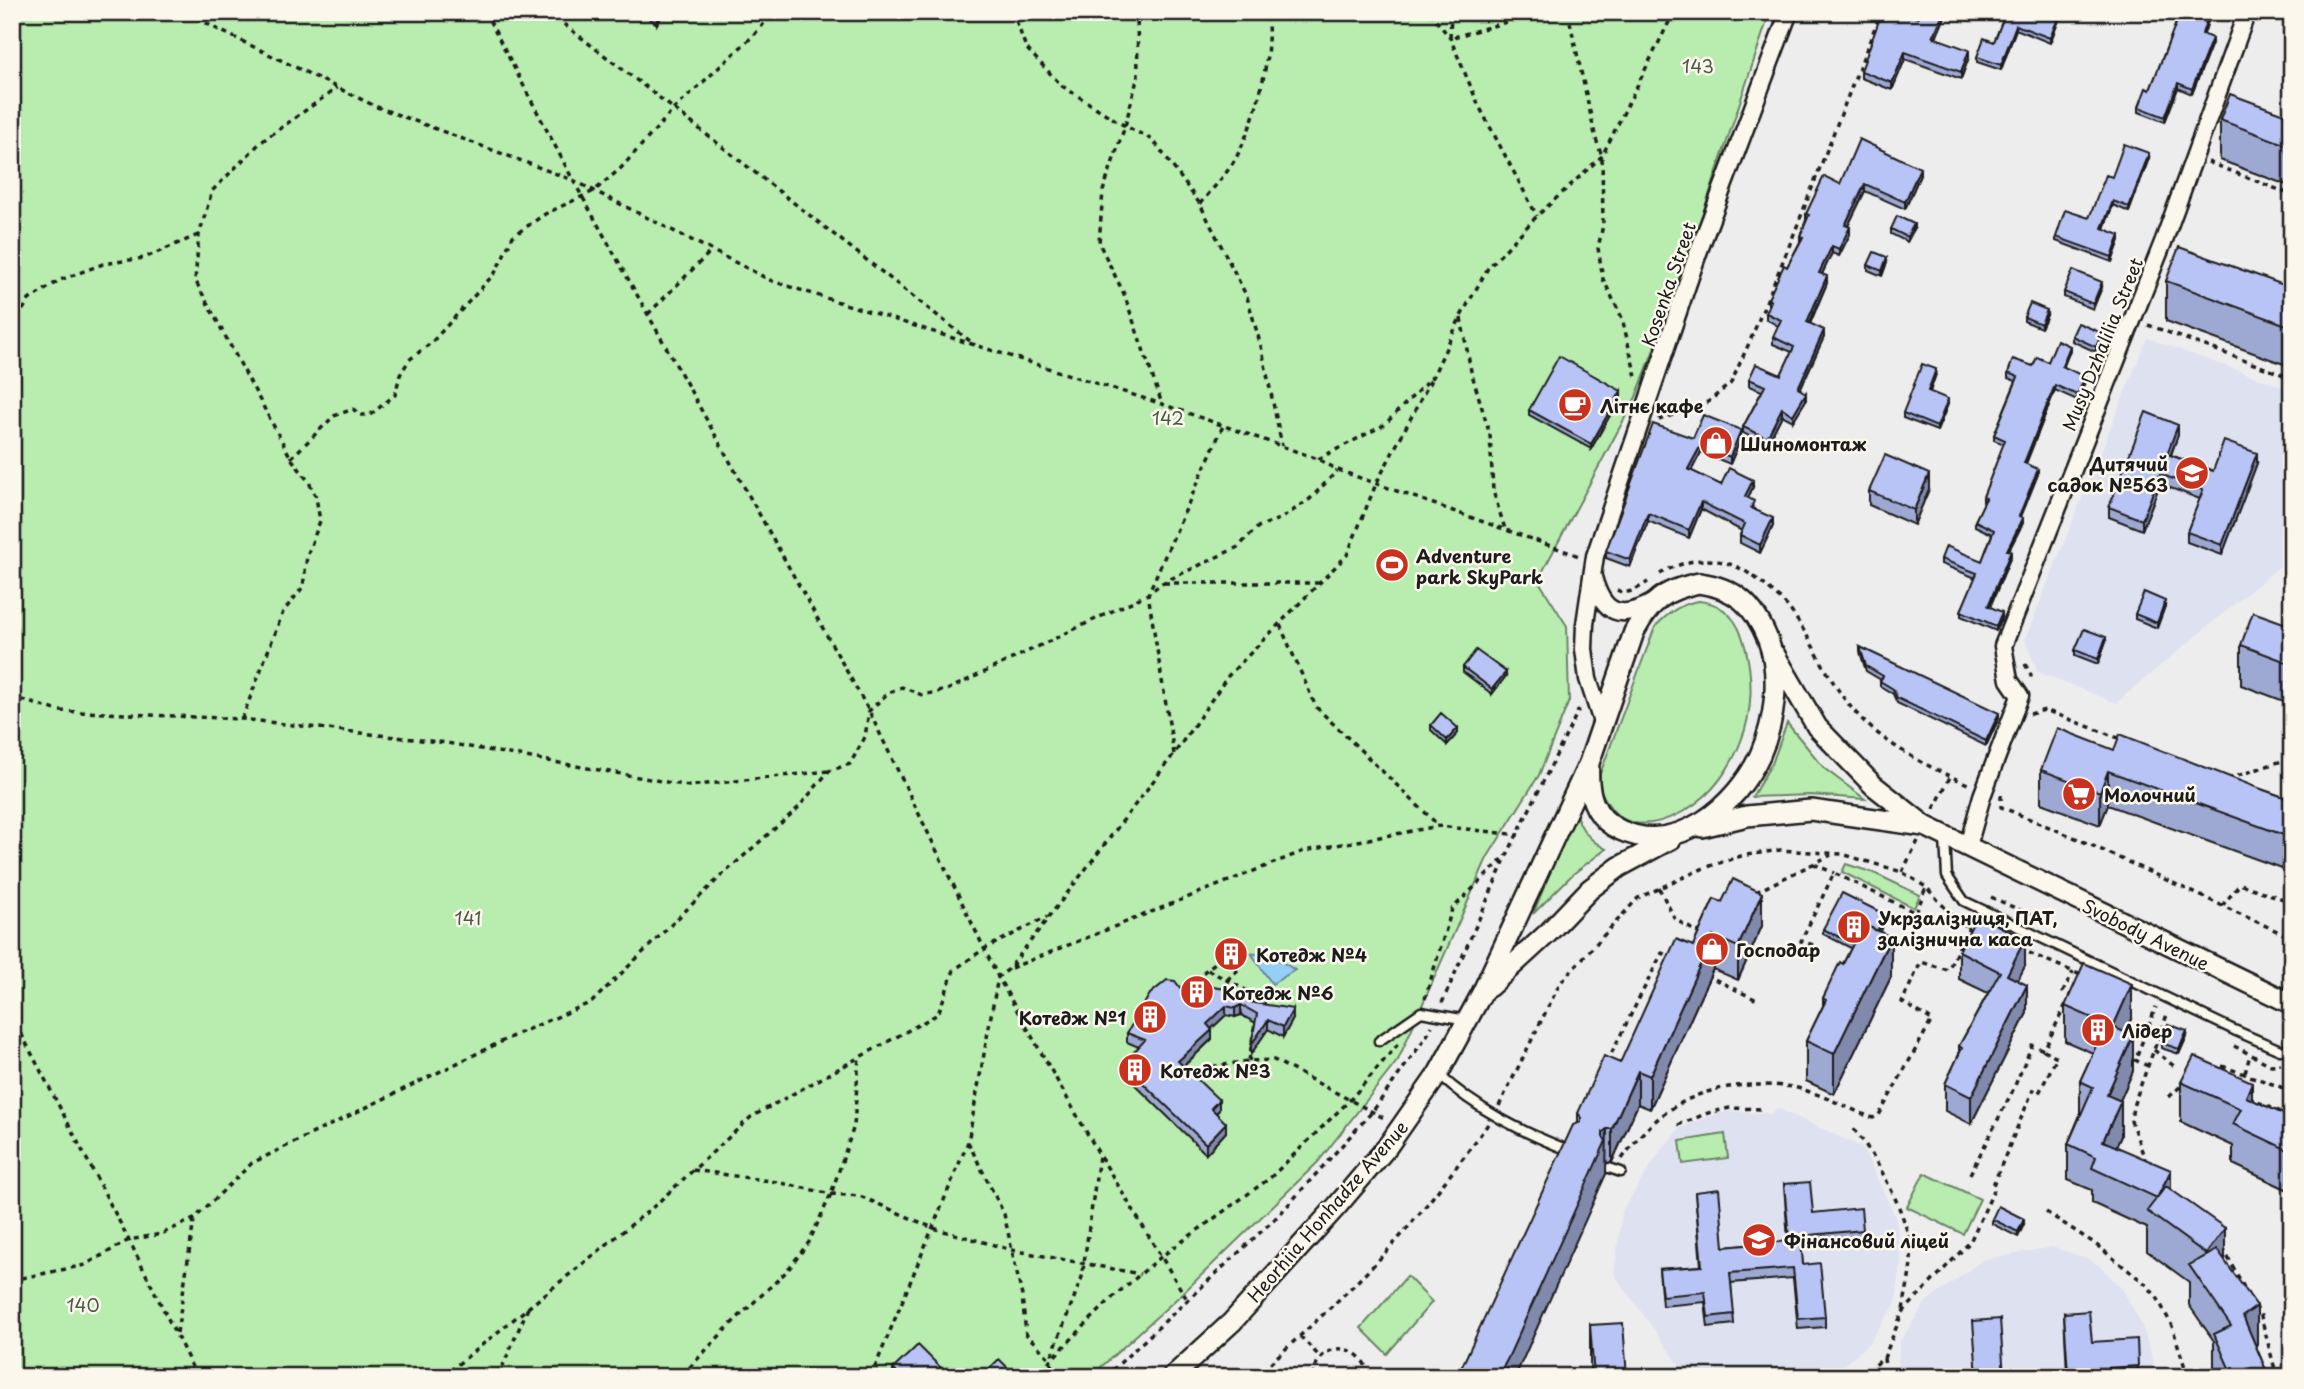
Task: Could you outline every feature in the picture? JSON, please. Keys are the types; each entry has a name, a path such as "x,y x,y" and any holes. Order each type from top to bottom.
{"street":[{"name":"Kosenka Street","path":"1602,722 1588,679 1584,649 1593,566 1698,253 1789,12"},
{"name":"Musy Dzhalilia Street","path":"1968,846 1982,796 2020,696 2009,680 2003,646 2164,240 2247,12"},
{"path":"1593,566 1600,595 1611,610 1620,613 1639,610 1668,592 1699,583 1728,590 1741,598 1760,621 1770,646 1776,686 1771,717 1760,755 1738,790 1715,814 1685,831 1653,839 1633,835 1604,821 1591,798 1588,763 1634,632 1654,602"},
{"name":"Svobody Avenue","path":"1770,646 1817,727 1873,785 1926,826 2292,1004"},
{"name":"Heorhiia Honhadze Avenue","path":"1172,1377 1240,1312 1337,1206 1401,1128 1438,1074 1482,993 1588,763"},
{"name":"Svobody Avenue","path":"1685,831 1747,816 1811,810 1926,826"},
{"name":"Heorhiia Honhadze Avenue","path":"1482,993 1548,933 1590,889 1619,867 1685,831"}],"lane":[{"path":"1944,835 1947,876 1964,901 2234,1030 2280,1050 2292,1049"},
{"path":"1379,1041 1421,1012 1467,1020"},
{"path":"1438,1074 1454,1089 1493,1116 1575,1152"},
{"path":"1609,1168 1620,1168"}],"path":[{"path":"189,12 211,26 377,107 573,180 772,281 1162,404 1318,459 1338,470 1505,530 1593,566"},
{"path":"485,12 573,180 869,711 998,977 1099,1154 1188,1301"},
{"path":"548,12 976,346"},
{"path":"291,458 334,416 353,410 361,415 370,415 395,395 400,375 409,360 432,342 495,273 513,236 545,214 594,191 621,168 674,108 774,12"},
{"path":"1013,12 1026,48 1062,86 1125,126 1153,140 1200,204 1247,297 1262,350 1282,446"},
{"path":"1138,12 1138,76 1125,126 1103,191 1099,243 1124,294 1162,404"},
{"path":"1200,204 1236,158 1259,101 1269,27 1267,12"},
{"path":"1430,12 1450,38 1479,106 1537,216"},
{"path":"1450,38 1451,12"},
{"path":"1450,38 1514,20 1526,12"},
{"path":"1570,12 1570,23 1602,156 1603,225 1598,248 1603,279 1622,317 1643,420 1707,402 1731,383 1756,328 1881,12"},
{"path":"1009,969 1174,754 1228,676 1347,555 1377,484 1488,268 1537,216 1602,156 1674,12"},
{"path":"2275,12 2292,19"},
{"path":"242,719 283,612 303,587 307,556 320,521 316,497 309,482 291,458 195,280 199,235 212,191 261,142 337,88"},
{"path":"2193,156 2292,195"},
{"path":"12,327 29,299 61,280 103,264 144,258 199,235"},
{"path":"648,314 712,251"},
{"path":"1461,316 1471,371 1490,435 1493,491 1505,530"},
{"path":"2133,319 2292,378"},
{"path":"1318,459 1384,425 1433,376"},
{"path":"1174,754 1148,594 1223,426"},
{"path":"12,697 59,711 242,719 447,743 689,786 829,771 850,764 865,737 869,711 888,693 902,687 922,695 947,690 1148,594 1162,583 1238,547 1258,527 1282,517 1310,499 1338,470"},
{"path":"1162,583 1320,583"},
{"path":"1280,624 1316,707 1439,826"},
{"path":"2024,715 2045,710 2127,741"},
{"path":"2235,785 2223,781 2291,758"},
{"path":"12,1280 85,1265 130,1240 161,1234 194,1219 252,1163 517,1034 592,1002 721,876 798,808 829,771"},
{"path":"1902,872 1950,777"},
{"path":"2001,785 2001,807 2078,839 2292,938"},
{"path":"871,1377 968,1142 998,977 1009,969 1304,851 1439,826 1519,835"},
{"path":"1255,1377 1397,1240 1449,1178 1493,1116 1560,983 1638,898 1704,868 1741,856 1780,850 1842,854 1902,872 1926,887 1958,922 1980,932"},
{"path":"1748,896 1832,854"},
{"path":"1421,1012 1452,909 1507,855"},
{"path":"1814,864 1916,913 1926,887"},
{"path":"1813,945 1801,941 1834,873"},
{"path":"2222,906 2240,884 2292,902"},
{"path":"1659,888 1675,919 1698,933 1706,920"},
{"path":"1992,897 2048,923"},
{"path":"442,1377 652,1208 751,1116 938,1014 954,970 984,949 1049,916"},
{"path":"1620,1168 1652,1121 1686,1099 1730,1085 1772,1085 1802,1089 1873,1118 1879,1115 1931,1020 1902,1002 1920,962 1948,970 1969,927"},
{"path":"2015,947 2085,977"},
{"path":"1603,1070 1662,953 1674,958"},
{"path":"1184,988 1224,957"},
{"path":"1208,970 1265,1000"},
{"path":"1227,980 1238,970"},
{"path":"1698,970 1757,1000"},
{"path":"2044,1050 2070,995 2063,992 2073,972"},
{"path":"1257,1009 1265,1000 1279,995"},
{"path":"2144,1002 2171,1013 2133,1106 2131,1121 2144,1160 2151,1168"},
{"path":"2148,1066 2135,1060 2156,1007"},
{"path":"12,1016 130,1240 197,1377"},
{"path":"1249,1060 1255,1023"},
{"path":"1034,1377 1112,1297 1161,1256 1270,1178 1350,1100 1400,1041"},
{"path":"2227,1043 2271,1065 2292,1063"},
{"path":"1902,1313 1970,1242 1994,1190 1993,1185 2033,1090 2039,1093 2057,1057 2032,1045 2013,1090 1970,1174"},
{"path":"2154,1050 2175,1068"},
{"path":"2245,1073 2250,1054"},
{"path":"685,1377 690,1367 729,1326 787,1271 809,1242 831,1194 854,1126 859,1056"},
{"path":"1182,1071 1249,1060 1274,1060 1401,1128"},
{"path":"2222,1066 2292,1091"},
{"path":"2169,1097 2191,1079"},
{"path":"2244,1096 2292,1117"},
{"path":"1678,1125 1730,1108 1764,1110"},
{"path":"1854,1129 1866,1144 1903,1215 1912,1260 1902,1313 1884,1357 1860,1377"},
{"path":"968,1142 1004,1214 1022,1296 1026,1334 1050,1359 1054,1377"},
{"path":"1050,1359 1082,1277 1099,1154"},
{"path":"692,1170 776,1182 831,1194 860,1196 933,1228 1012,1250 1140,1274"},
{"path":"2046,1212 2094,1243 2147,1285 2158,1299 2172,1326 2188,1377"},
{"path":"176,1335 194,1219"},
{"path":"2221,1245 2260,1312 2277,1377"},
{"path":"498,1377 529,1306"},
{"path":"1300,1335 1320,1357"},
{"path":"1313,1377 1320,1357 1336,1349 1355,1353 1367,1366 1369,1377"},
{"path":"1884,1357 1886,1377"}],"shaded area":[{"name":"Дитячий садок №563","path":"2147,338 2292,390 2292,556 2116,703 2038,672 2025,639"},
{"name":"Фінансовий ліцей","path":"1777,1108 1862,1147 1896,1218 1901,1262 1896,1303 1868,1344 1830,1377 1688,1377 1614,1274 1622,1211 1661,1150 1680,1128 1731,1111 1771,1114"},
{"path":"2052,1247 2087,1258 2101,1267 2123,1290 2142,1325 2153,1361 2153,1377 1898,1377 1899,1343 1926,1302 1982,1260"}],"green space":[{"path":"12,12 1770,12 1685,267 1636,397 1538,580 1567,626 1569,701 1539,775 1487,858 1398,1060 1318,1162 1183,1293 1090,1377 12,1377"},
{"path":"1699,601 1716,606 1730,615 1742,637 1748,658 1750,682 1750,706 1745,730 1731,763 1706,795 1672,817 1646,823 1633,822 1621,817 1608,804 1600,788 1600,774 1655,627 1675,610"},
{"path":"1787,723 1825,769 1865,799 1810,795 1752,797 1773,761"},
{"path":"1575,812 1586,834 1606,849 1573,874 1533,914"},
{"path":"1846,864 1874,873 1920,895 1914,908 1842,872"},
{"path":"1725,1134 1728,1158 1683,1164 1680,1141"},
{"path":"1924,1173 1980,1199 1963,1234 1907,1207"},
{"path":"1407,1276 1432,1302 1387,1354 1361,1328"}],"water":[{"path":"1251,953 1277,959 1295,970 1272,984"}],"building":[{"path":"1882,12 1903,12 1918,18 1921,12 1944,12 1933,37 1969,50 1961,72 1905,52 1892,83 1861,71"},
{"path":"2006,12 2051,12 2059,16 2050,38 2016,25 2001,65 1977,57 1984,38 1994,42"},
{"path":"2209,12 2202,34 2212,38 2192,89 2178,83 2165,117 2139,107 2146,88 2150,90 2179,16 2172,14"},
{"path":"2230,94 2292,117 2292,147 2220,120"},
{"path":"1859,139 1920,168 1905,202 1865,184 1845,225 1850,227 1839,249 1832,246 1819,273 1827,276 1807,322 1824,330 1798,388 1806,393 1793,415 1782,408 1767,438 1743,427 1765,386 1749,379 1756,364 1781,375 1794,347 1773,337 1781,320 1766,313 1771,301 1768,299 1784,265 1787,267 1803,237 1800,236 1809,215 1806,214 1824,176 1840,184"},
{"path":"2124,144 2149,153 2129,207 2113,201 2102,228 2120,235 2112,257 2056,237 2065,210 2089,218 2106,175 2112,177"},
{"path":"1897,216 1914,224 1907,237 1891,229"},
{"path":"2179,247 2292,288 2292,327 2166,281"},
{"path":"1874,252 1887,257 1882,271 1868,265"},
{"path":"2073,270 2102,282 2093,304 2064,292"},
{"path":"2030,303 2047,310 2041,324 2024,317"},
{"path":"2078,323 2102,333 2096,347 2072,336"},
{"path":"2057,340 2070,346 2062,366 2085,377 2077,395 2055,385 2024,463 2038,469 2019,516 2023,518 2007,550 2011,551 1988,606 2002,612 1996,626 1961,611 1977,573 1941,559 1946,546 1982,561 1994,530 1975,521 1986,498 1983,497 2005,440 1994,435 2018,377 2008,373 2013,359 2033,366 2037,357 2048,362"},
{"name":"Літнє кафе","path":"1559,356 1621,391 1591,444 1529,410"},
{"path":"1922,364 1936,369 1928,391 1948,399 1937,427 1903,413"},
{"path":"2146,412 2178,425 2167,454 2213,471 2224,441 2257,453 2222,545 2187,532 2203,490 2160,474 2142,520 2109,507"},
{"path":"1703,415 1741,430 1730,457 1701,445 1688,469 1721,485 1729,468 1753,480 1745,496 1754,501 1751,508 1773,518 1760,545 1740,535 1745,524 1701,502 1689,530 1648,513 1630,560 1606,551 1653,424 1693,438"},
{"path":"1885,455 1929,474 1914,510 1869,491"},
{"path":"2144,592 2165,601 2157,623 2135,614"},
{"path":"2253,612 2292,626 2292,664 2241,645"},
{"path":"2084,629 2106,637 2098,659 2075,650"},
{"path":"1860,647 1999,713 1986,741 1897,698 1893,689 1880,681 1883,676 1866,666"},
{"path":"1476,650 1506,672 1492,689 1463,667"},
{"path":"1441,713 1458,728 1447,740 1431,725"},
{"path":"2057,728 2114,750 2120,734 2292,800 2292,838 2108,771 2100,792 2041,770"},
{"path":"1733,879 1762,893 1738,947 1713,936 1650,1076 1638,1071 1612,1129 1603,1132 1606,1141 1498,1377 1457,1377 1573,1125 1581,1122 1578,1113 1604,1056 1620,1063 1676,939 1693,946 1714,899 1722,902"},
{"name":"Укрзалізниця, ПАТ, залізнична каса","path":"1842,893 1886,915 1877,931 1863,924 1853,944 1823,929"},
{"path":"1977,915 2025,939 2007,975 2027,985 1971,1097 1945,1084 1962,1048 1959,1046 2000,972 1959,951"},
{"path":"1863,924 1891,937 1834,1054 1806,1041 1826,1000 1823,998 1840,962 1843,964"},
{"path":"2084,963 2132,984 2113,1027 2133,1036 2107,1095 2121,1101 2103,1141 2171,1170 2157,1198 2092,1168 2096,1157 2068,1144 2093,1087 2080,1081 2106,1024 2065,1006"},
{"path":"1167,980 1175,981 1181,989 1187,983 1265,995 1249,1002 1293,1009 1283,1027 1268,1020 1251,1045 1257,1014 1241,1005 1235,1008 1226,1006 1207,1024 1212,1030 1178,1061 1219,1100 1211,1108 1226,1123 1206,1144 1123,1064 1145,1040 1127,1033 1150,994"},
{"path":"2168,1024 2187,1031 2179,1049 2161,1043"},
{"path":"2194,1056 2252,1082 2246,1097 2292,1118 2292,1152 2233,1124 2241,1109 2181,1082"},
{"path":"1810,1182 1813,1213 1861,1208 1863,1230 1789,1237 1784,1184"},
{"path":"2166,1186 2225,1228 2206,1254 2147,1211"},
{"path":"1719,1189 1724,1247 1801,1240 1803,1265 1820,1263 1825,1317 1798,1319 1793,1268 1730,1273 1734,1314 1708,1317 1705,1292 1662,1296 1659,1269 1702,1266 1695,1192"},
{"path":"1998,1206 2024,1219 2018,1232 1992,1219"},
{"path":"2217,1250 2257,1306 2243,1316 2269,1377 2233,1377 2214,1334 2231,1326 2189,1265"},
{"path":"2089,1311 2092,1342 2137,1339 2138,1366 2096,1369 2096,1377 2024,1377 2068,1373 2064,1313"},
{"path":"2000,1319 2004,1377 1977,1377 1973,1321"},
{"path":"1623,1323 1627,1377 1594,1377 1590,1325"},
{"path":"918,1345 950,1377 902,1377 893,1369"},
{"path":"999,1359 1017,1377 981,1377"}],"place":[{"name":"Літнє кафе","path":"1575,405"},
{"name":"Шиномонтаж","path":"1716,443"},
{"name":"Дитячий садок №563","path":"2192,473"},
{"name":"Adventure park SkyPark","path":"1392,565"},
{"name":"Молочний","path":"2079,794"},
{"name":"Укрзалізниця, ПАТ, залізнична каса","path":"1854,927"},
{"name":"Господар","path":"1712,949"},
{"name":"Котедж №4","path":"1231,954"},
{"name":"Котедж №6","path":"1197,992"},
{"name":"Котедж №1","path":"1150,1017"},
{"name":"Лідер","path":"2098,1030"},
{"name":"Котедж №3","path":"1135,1070"},
{"name":"Фінансовий ліцей","path":"1759,1240"}],"park label":[{"name":"143","path":"1698,65"},
{"name":"142","path":"1168,417"},
{"name":"141","path":"468,917"},
{"name":"140","path":"83,1304"}]}
